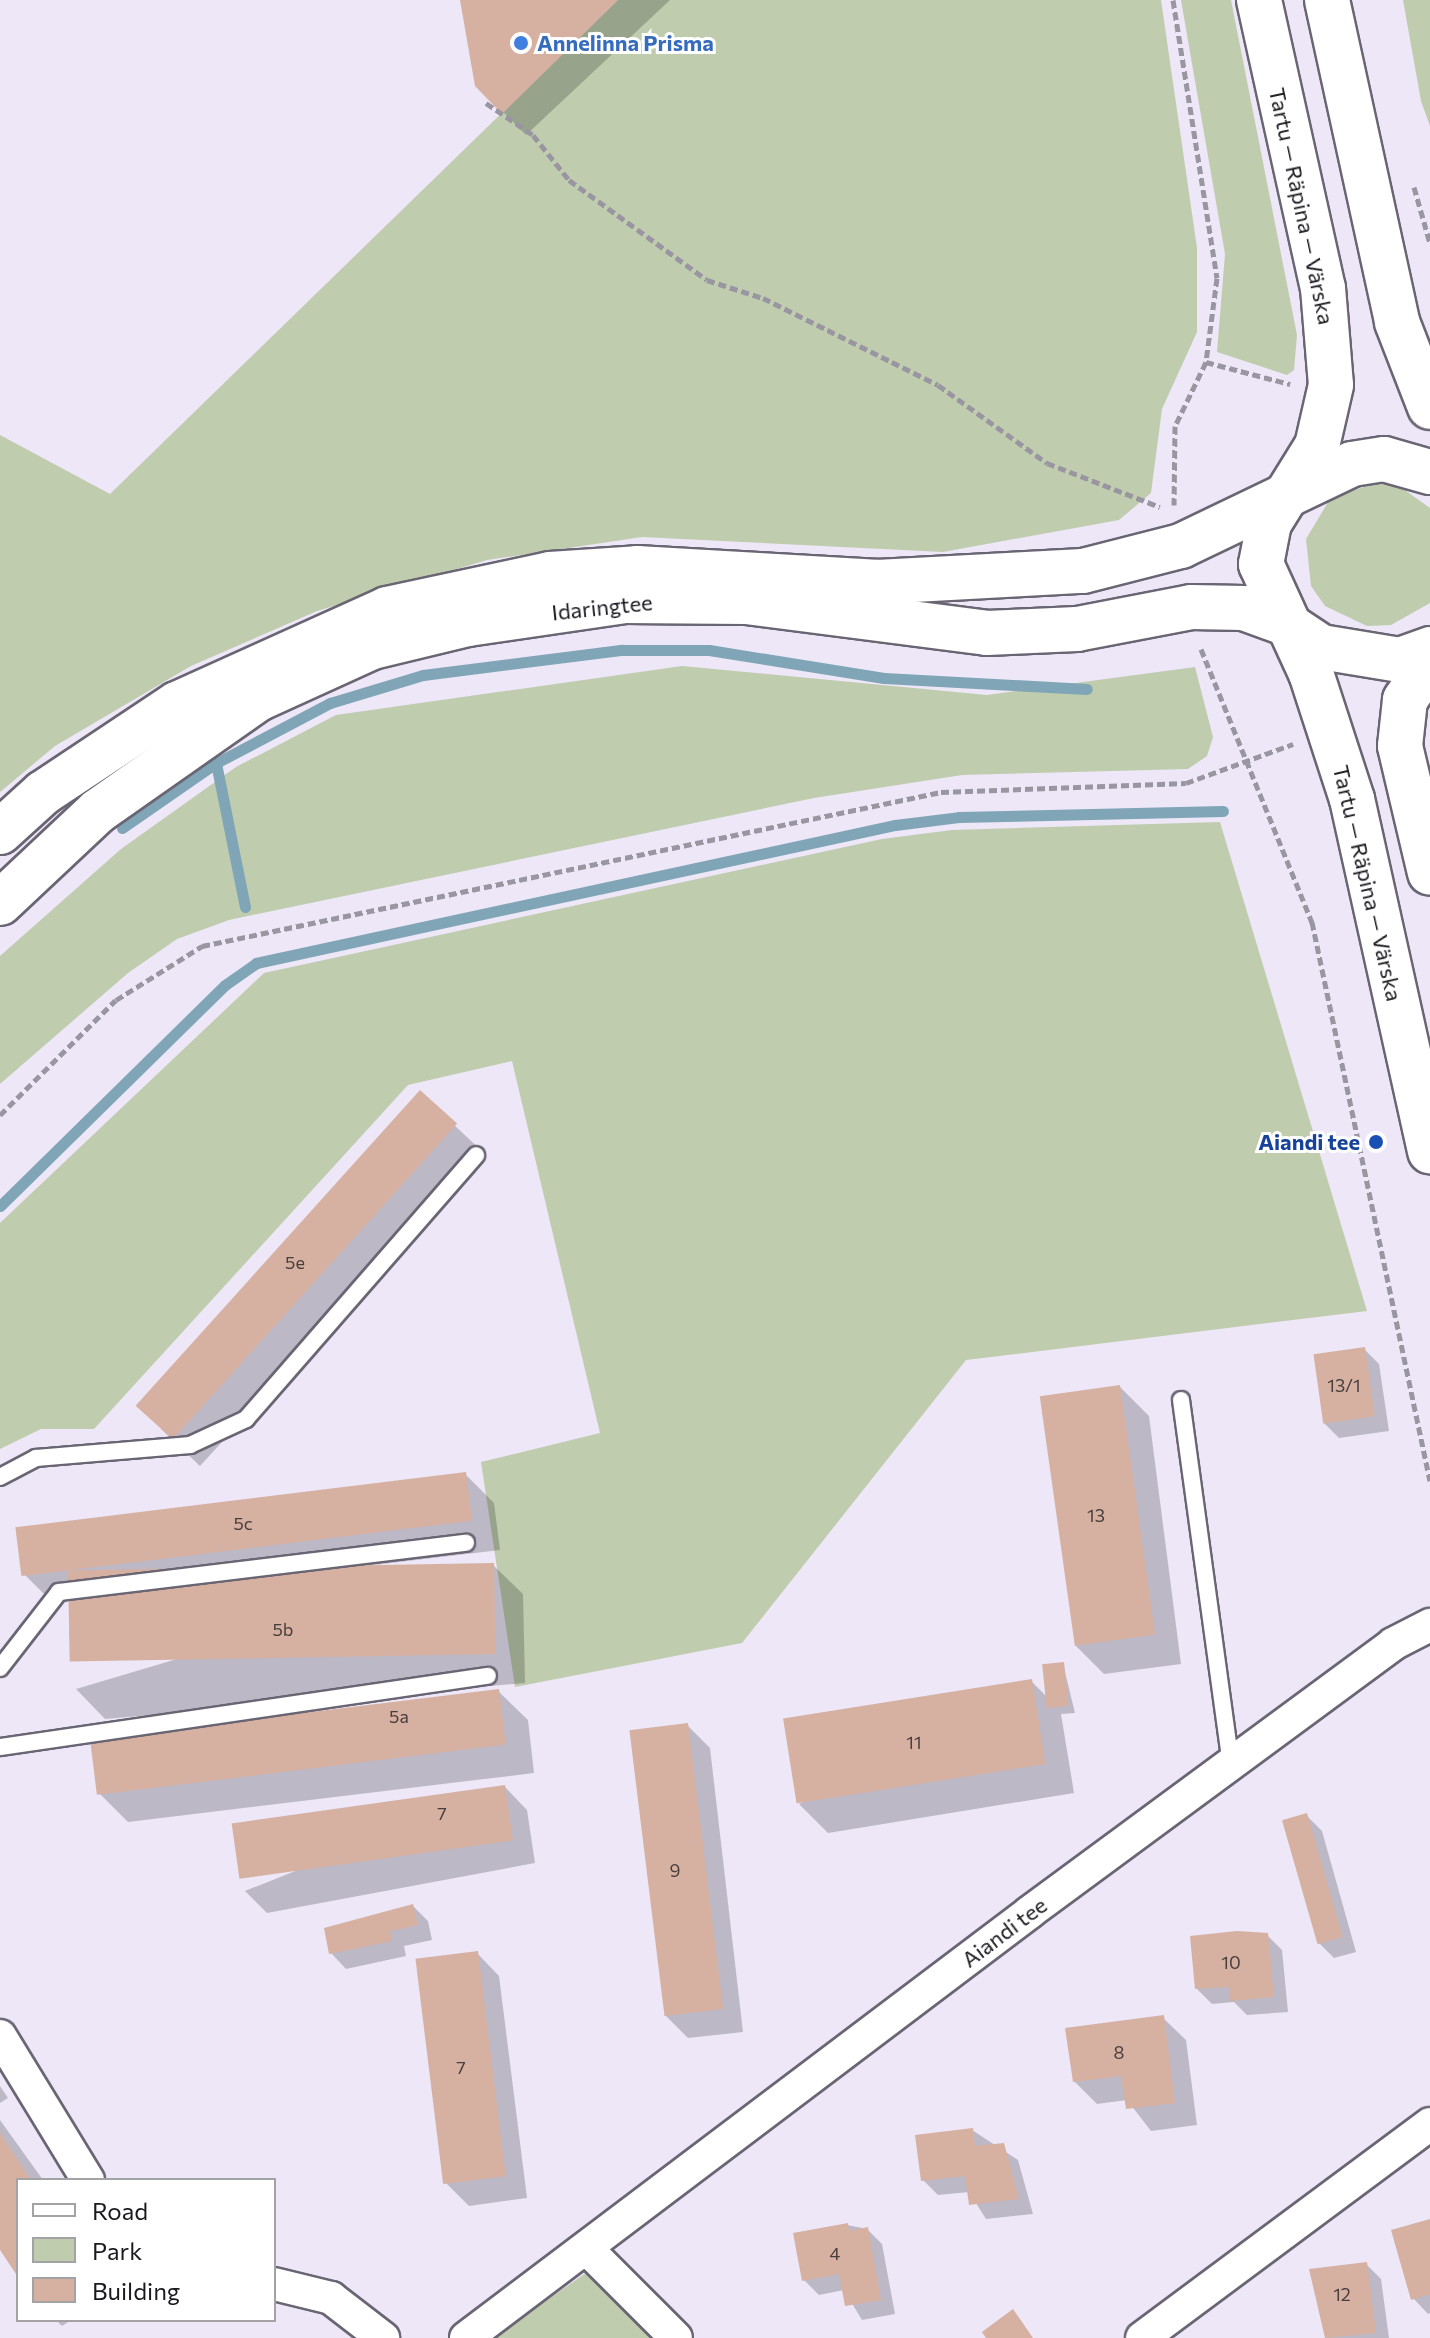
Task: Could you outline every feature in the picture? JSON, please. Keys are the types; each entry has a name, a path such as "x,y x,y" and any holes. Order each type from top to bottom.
{"main road":[{"name":"Tartu — Räpina — Värska","path":"1259,0 1330,337 1331,385 1317,446 1269,523 1261,564 1285,623 1311,673 1352,799 1430,1151"},
{"path":"1327,0 1397,322 1430,407"},
{"name":"Idaringtee","path":"0,832 43,793 177,704 387,609 550,574 637,568 877,582 1083,571 1181,546 1285,500 1352,464 1384,459 1430,472"},
{"name":"Idaringtee","path":"0,903 98,811 181,746 258,699 372,647 468,624 625,601 746,602 987,633 1077,629 1191,607 1244,608 1285,623 1321,647 1400,660 1430,649"},
{"path":"1430,663 1405,700 1400,746 1430,873"}],"street":[{"name":"Aiandi tee","path":"466,2338 1393,1644 1430,1625"},
{"path":"0,2036 87,2178"},
{"path":"1142,2338 1430,2124"},
{"path":"586,2248 676,2338"},
{"path":"276,2284 331,2298 383,2338"}],"lane":[{"path":"0,1477 36,1458 190,1445 246,1419 476,1155"},
{"path":"1181,1400 1232,1765"},
{"path":"0,1668 59,1592 466,1543"},
{"path":"0,1747 488,1676"}],"path":[{"path":"486,103 533,135 569,180 707,280 763,298 938,385 1047,463 1175,515 1175,426 1206,362 1217,278 1173,0"},
{"path":"1414,187 1430,243"},
{"path":"1206,362 1293,384"},
{"path":"1205,665 1241,760 1312,922 1430,1481"},
{"path":"0,1115 116,1000 202,946 941,792 1186,783 1241,760 1298,742"}],"green space":[{"path":"618,0 1161,0 1197,248 1197,332 1162,409 1151,493 1119,520 943,552 642,537 487,560 317,611 191,666 55,746 0,792 0,435 110,494"},
{"path":"1181,0 1231,0 1297,335 1294,370 1287,375 1217,352 1225,254"},
{"path":"1403,0 1430,0 1430,126 1421,101"},
{"path":"1375,483 1399,486 1430,508 1430,603 1391,625 1367,626 1325,606 1311,586 1306,539 1330,499"},
{"path":"682,666 987,695 1195,667 1213,737 1207,756 1188,769 962,775 814,798 229,920 177,939 128,973 0,1084 0,956 121,849 236,767 336,715"},
{"path":"1220,822 1367,1311 966,1360 742,1643 515,1687 481,1462 600,1433 512,1061 408,1085 94,1429 41,1429 0,1449 0,1223 264,973 882,839 952,830"},
{"path":"586,2273 655,2338 492,2338"}],"building":[{"name":"Annelinna Prisma","path":"460,0 618,0 502,114 475,86"},
{"path":"420,1090 457,1123 173,1439 136,1406"},
{"path":"1365,1347 1375,1416 1323,1424 1314,1354"},
{"path":"1120,1385 1155,1635 1075,1646 1040,1396"},
{"path":"466,1472 472,1521 21,1576 15,1527"},
{"path":"494,1563 496,1654 70,1661 68,1570"},
{"path":"1064,1662 1069,1706 1047,1708 1042,1664"},
{"path":"1032,1679 1045,1764 797,1803 783,1718"},
{"path":"499,1689 506,1745 97,1795 90,1739"},
{"path":"688,1723 723,2009 665,2016 629,1730"},
{"path":"505,1785 513,1840 239,1879 232,1823"},
{"path":"1307,1813 1343,1937 1318,1944 1282,1820"},
{"path":"413,1904 418,1925 390,1931 392,1941 329,1954 324,1928"},
{"path":"1237,1931 1268,1933 1274,1997 1230,2001 1229,1987 1195,1989 1190,1936"},
{"path":"478,1951 506,2176 443,2184 415,1959"},
{"path":"1164,2015 1175,2103 1126,2109 1121,2076 1073,2082 1065,2028"},
{"path":"973,2128 975,2146 1004,2143 1019,2199 969,2205 965,2176 921,2181 915,2135"},
{"path":"0,2133 30,2178 16,2178 16,2274 0,2250"},
{"path":"1430,2219 1430,2294 1411,2300 1391,2230"},
{"path":"848,2223 849,2231 868,2227 881,2300 845,2306 839,2274 802,2281 793,2233"},
{"path":"1367,2262 1376,2333 1325,2338 1309,2269"},
{"path":"1013,2309 1033,2338 986,2338 982,2332"}],"waterway":[{"path":"245,907 216,763 330,703 423,675 622,650 709,650 884,678 1087,689"},
{"path":"122,828 216,763"},
{"path":"0,1206 225,985 256,963 895,825 959,817 1223,811"}],"place":[{"name":"Annelinna Prisma","path":"521,43"},
{"name":"Aiandi tee","path":"1376,1142"}]}
